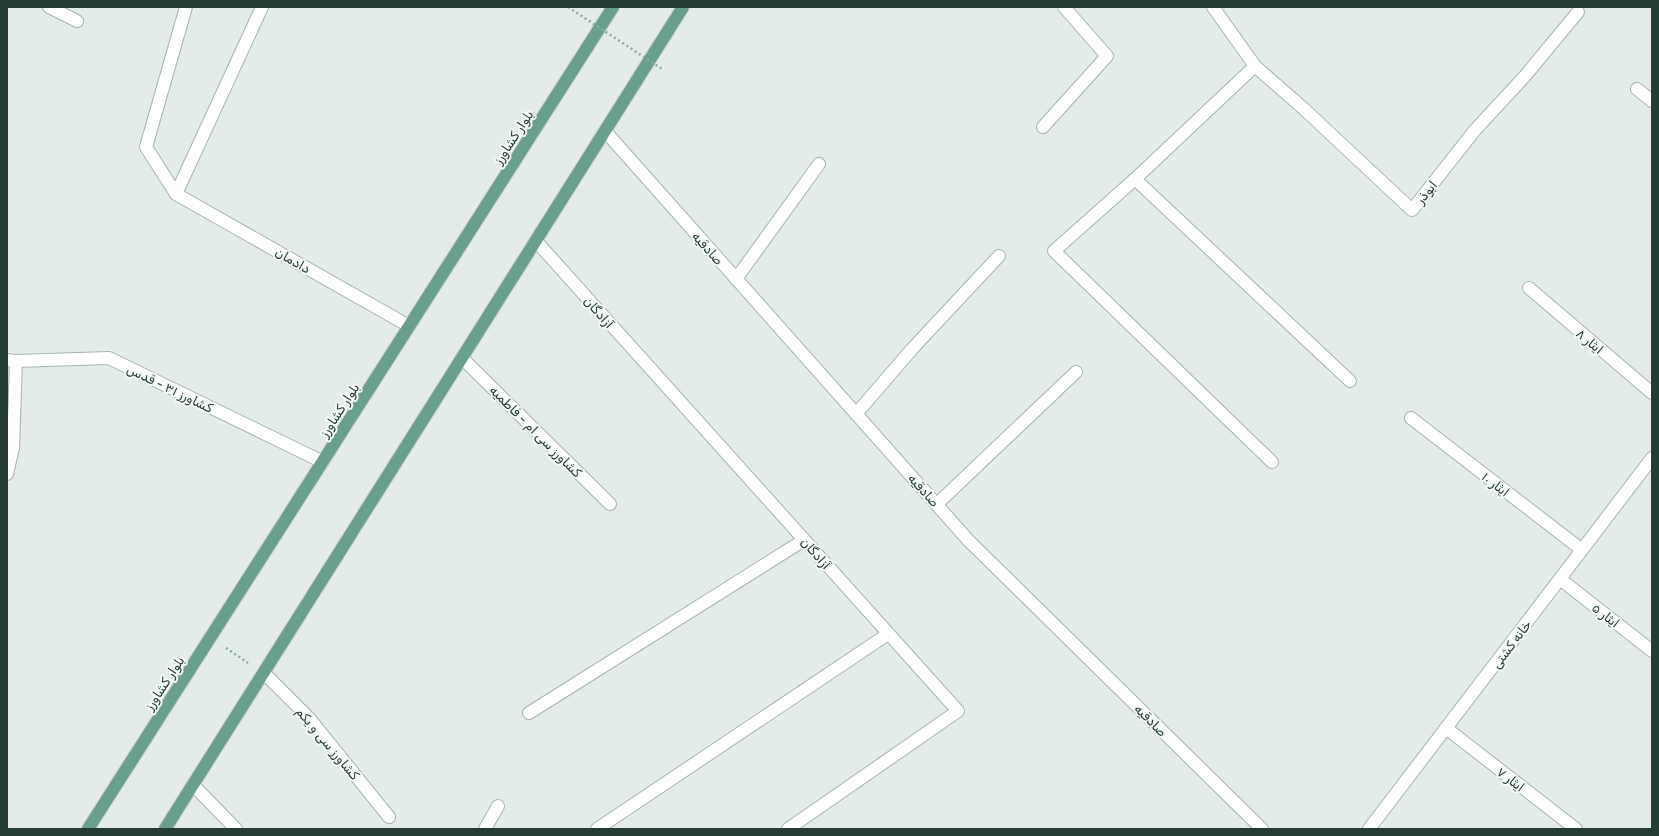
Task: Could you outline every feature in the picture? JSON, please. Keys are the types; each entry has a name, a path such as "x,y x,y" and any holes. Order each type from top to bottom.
{"main road":[{"name":"بلوار کشاورز","path":"88,829 613,7"},
{"path":"166,829 683,7"}],"street":[{"path":"49,7 77,21"},
{"name":"دادمان","path":"186,7 146,147 176,194 409,326"},
{"path":"176,194 262,7"},
{"path":"1043,127 1106,56 1064,7"},
{"name":"ابوذر","path":"1213,7 1254,66 1310,114 1412,210 1475,130 1525,76 1578,12"},
{"path":"1254,66 1135,179 1054,251 1272,462"},
{"path":"1637,89 1652,101"},
{"name":"صادقیه","path":"605,131 974,546 1262,829"},
{"path":"736,279 819,164"},
{"path":"1135,179 1350,381"},
{"name":"آزادگان","path":"536,241 958,711 788,829"},
{"path":"856,414 912,349 1000,256"},
{"name":"ایثار ۸","path":"1529,288 1652,393"},
{"name":"کشاورز ۳۱ - قدس","path":"11,361 109,358 323,462"},
{"name":"کشاورز سی ام - فاطمیه","path":"462,358 610,504"},
{"path":"7,474 13,448 11,361"},
{"path":"937,504 1076,372"},
{"name":"ایثار ۱۰","path":"1410,418 1582,550"},
{"name":"خانه کشتی","path":"1369,829 1652,458"},
{"path":"528,713 804,540"},
{"name":"ایثار ۵","path":"1560,579 1652,650"},
{"path":"597,829 888,634"},
{"name":"كشاورز سی و يكم","path":"264,673 309,718 389,817"},
{"name":"ایثار ۷","path":"1446,728 1576,829"},
{"path":"193,785 236,829"},
{"path":"485,829 498,806"}],"path":[{"path":"568,7 662,69"},
{"path":"210,637 264,673"}]}
